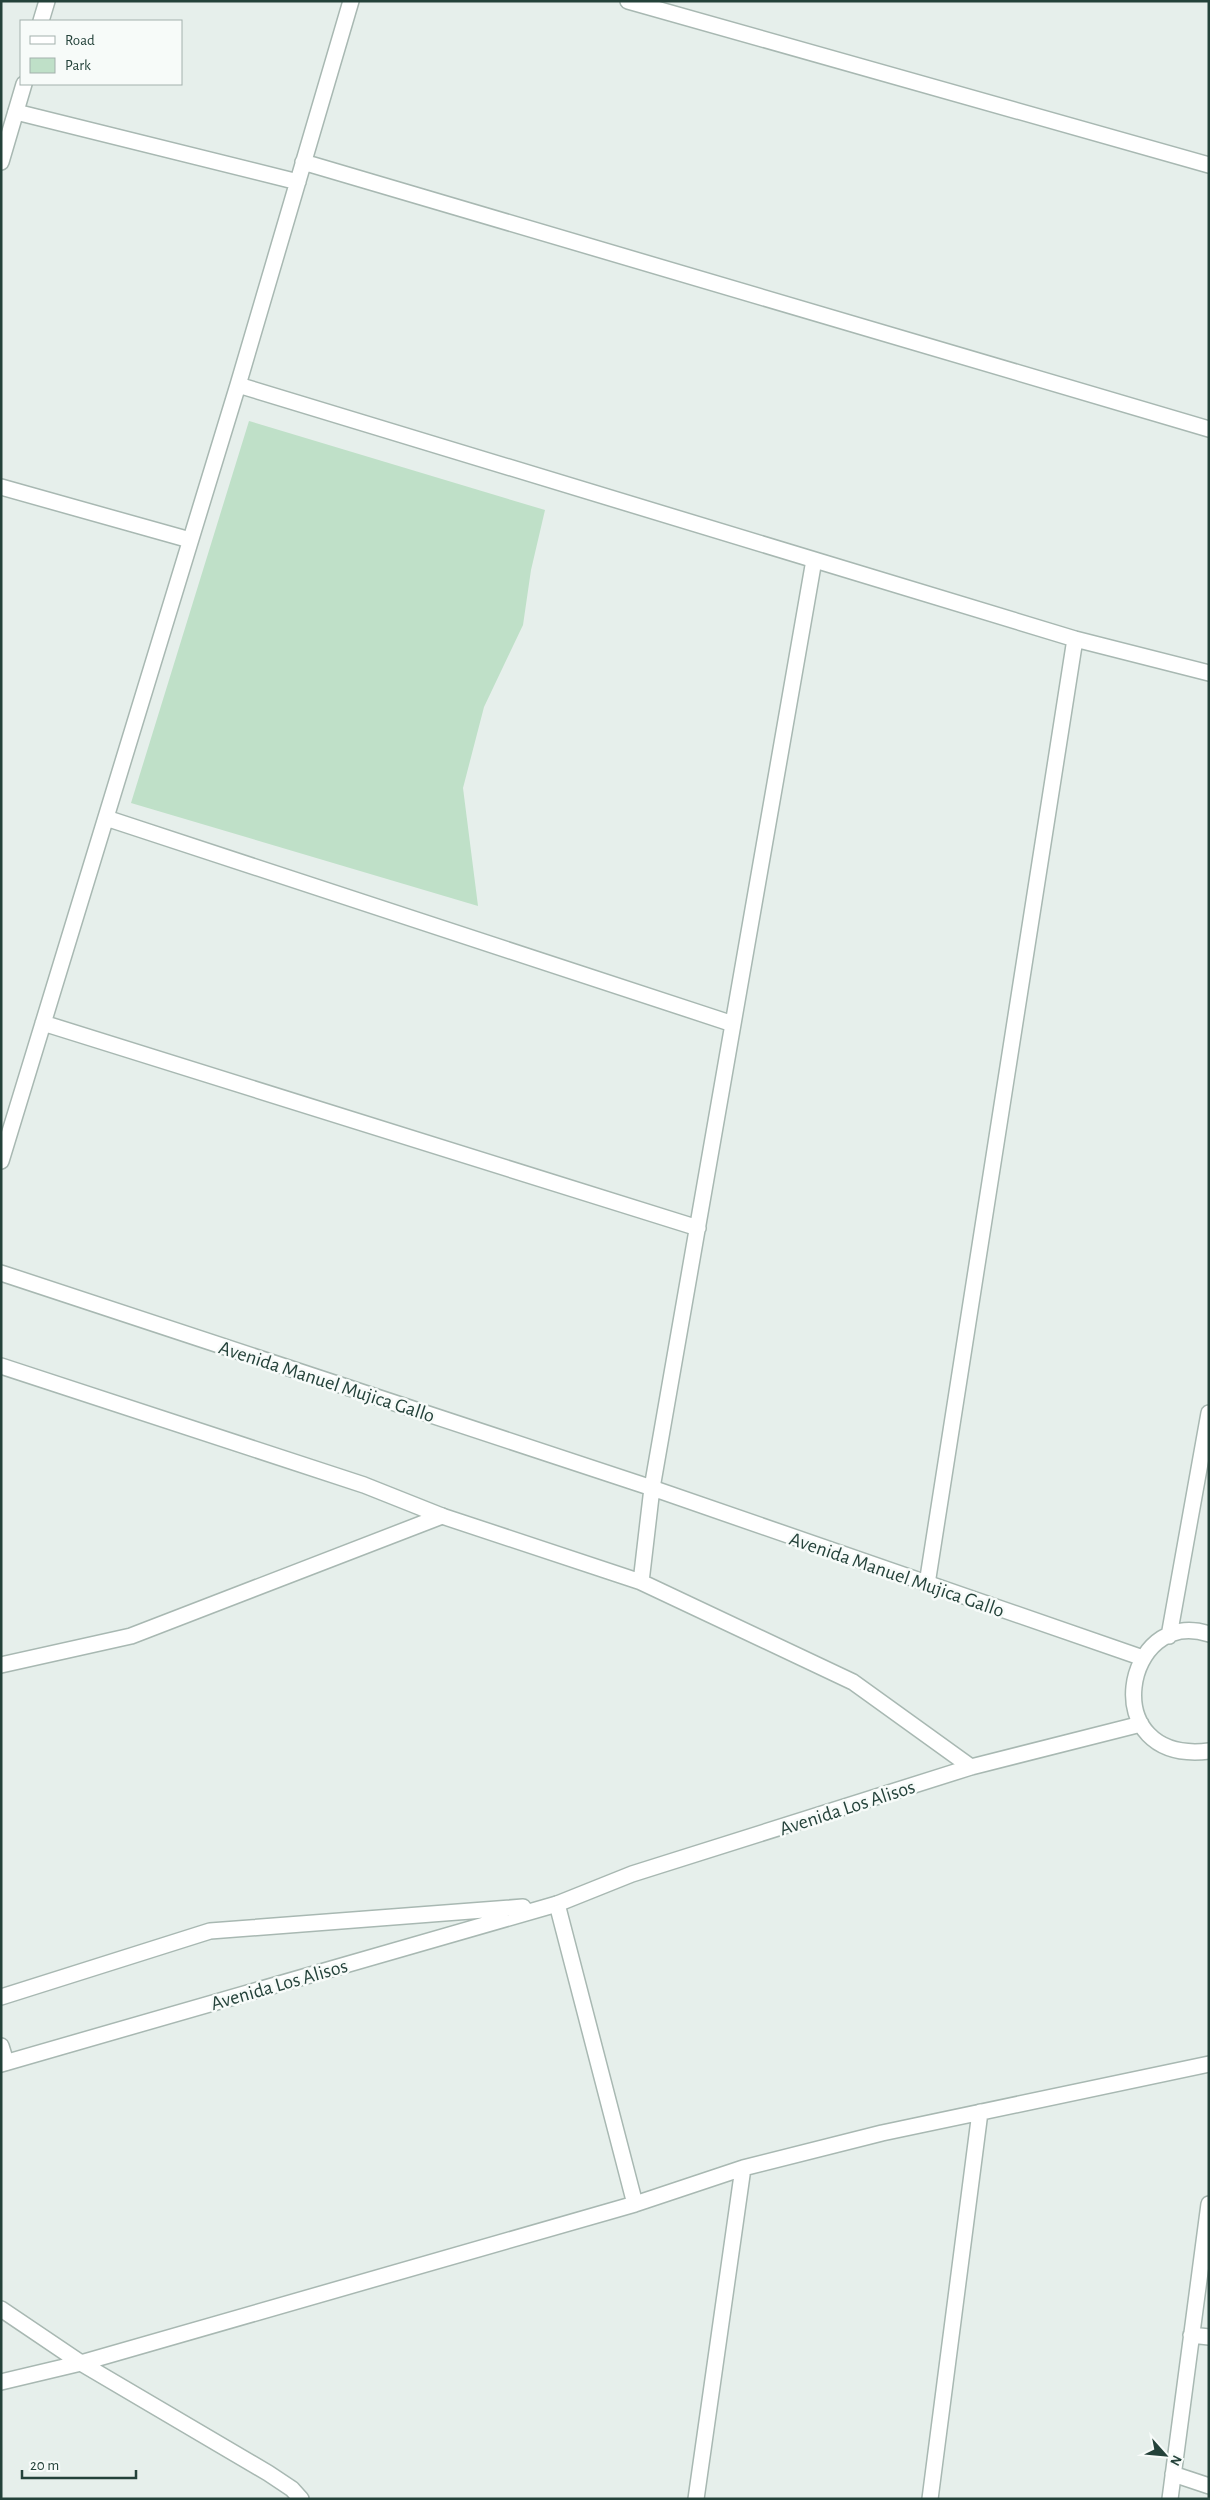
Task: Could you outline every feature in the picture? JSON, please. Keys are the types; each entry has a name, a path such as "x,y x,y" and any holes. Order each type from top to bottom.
{"street":[{"path":"41,20 46,1"},
{"path":"1,1162 238,385 351,1"},
{"path":"628,1 1209,165"},
{"path":"1,162 24,85"},
{"path":"16,112 298,182"},
{"path":"304,162 1209,429"},
{"path":"238,385 1075,639 1209,673"},
{"path":"1,487 190,540"},
{"path":"641,1582 652,1488 814,560"},
{"path":"927,1584 1075,639"},
{"path":"106,818 733,1024"},
{"path":"43,1024 698,1228"},
{"name":"Avenida Manuel Mujica Gallo","path":"1,1273 652,1488 1143,1658"},
{"path":"1,1366 364,1485 442,1516 641,1582 853,1682 971,1767"},
{"path":"1169,1636 1209,1413"},
{"path":"1,1665 131,1636 442,1516"},
{"path":"1207,1631 1185,1631 1169,1636 1154,1645 1143,1658 1135,1674 1132,1691 1134,1708 1141,1724 1154,1739 1172,1750 1191,1753 1209,1751"},
{"name":"Avenida Los Alisos","path":"4,2063 557,1904 632,1874 971,1767 1141,1724"},
{"path":"557,1904 635,2204"},
{"name":"Avenida Los Alisos","path":"1,1996 210,1932 557,1904"},
{"path":"1,2046 4,2063"},
{"path":"1,2382 81,2363 635,2204 743,2168 882,2133 1209,2064"},
{"path":"930,2499 980,2112"},
{"path":"696,2499 743,2168"},
{"path":"1170,2499 1209,2204"},
{"path":"1,2309 81,2363 268,2473 292,2489 301,2499"},
{"path":"1191,2335 1209,2337"},
{"path":"1172,2474 1209,2486"}],"green space":[{"path":"249,421 545,510 531,570 523,625 484,707 463,788 478,906 131,803"}]}
